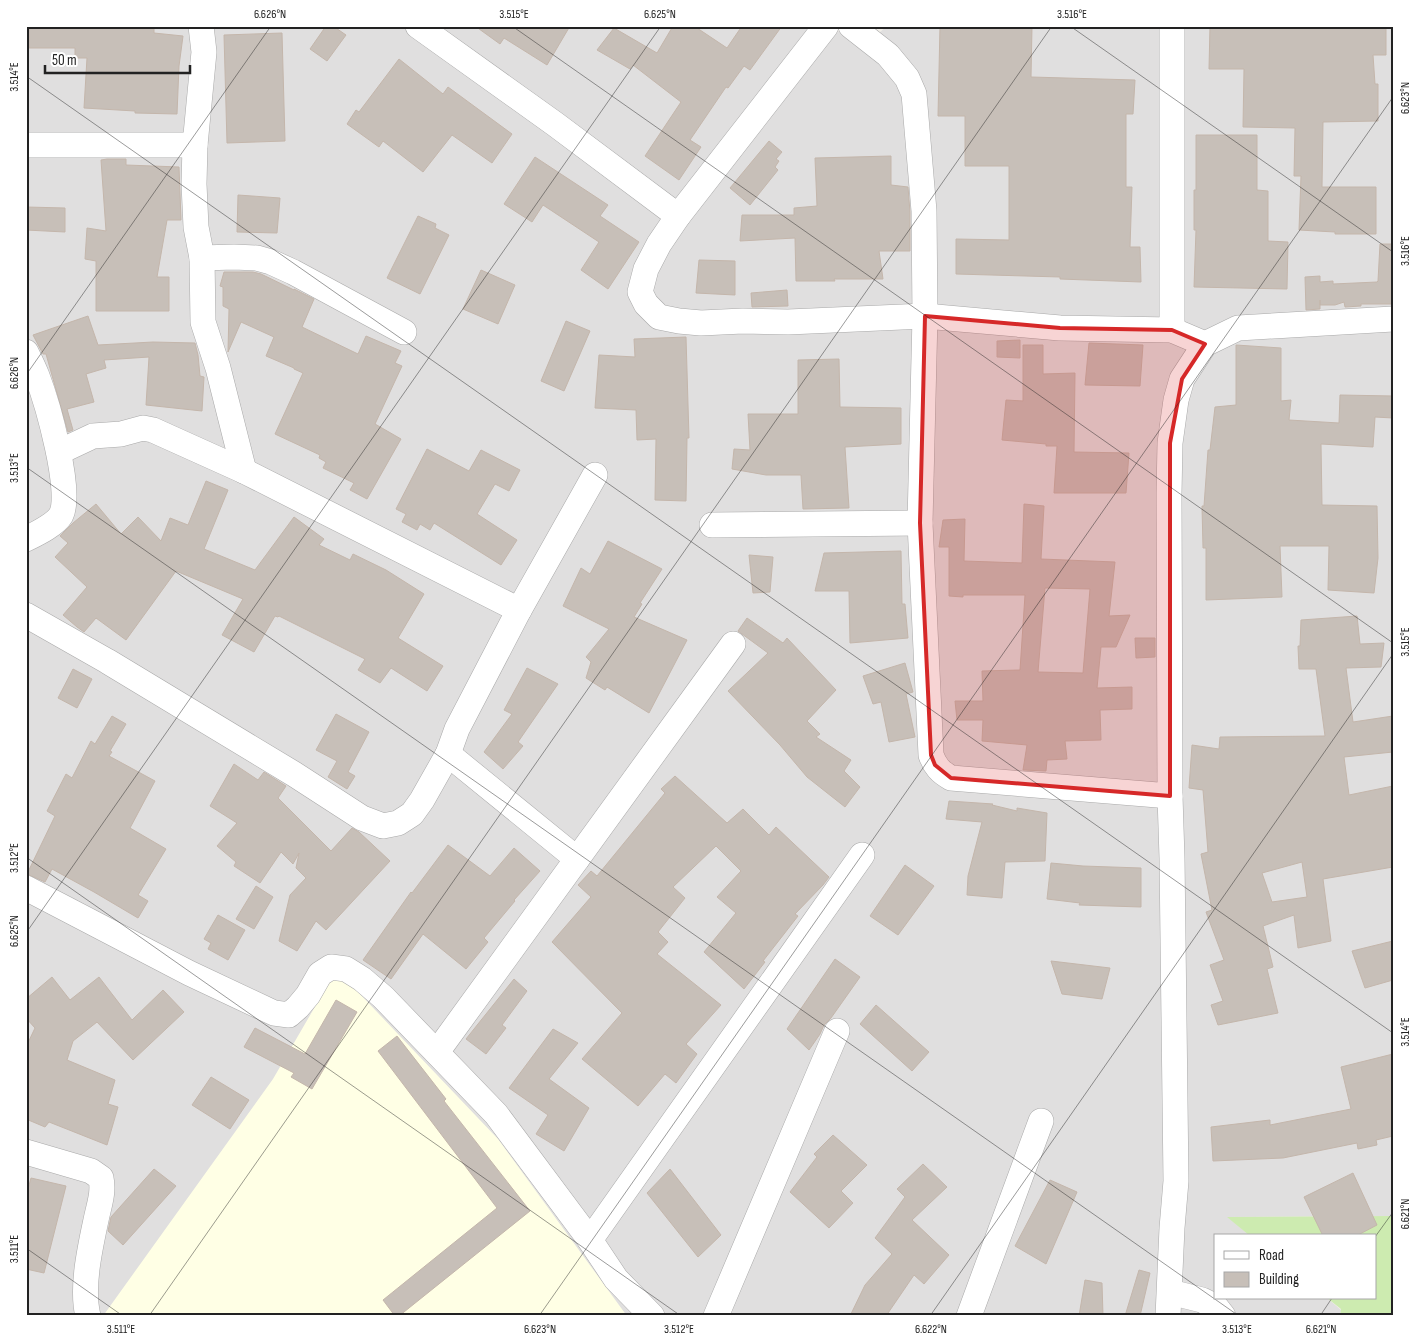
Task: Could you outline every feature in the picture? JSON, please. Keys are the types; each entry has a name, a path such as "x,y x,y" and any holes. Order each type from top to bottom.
{"street":[{"path":"201,26 204,52 195,145 194,184 196,227 202,258 204,322 218,368 244,472"},
{"path":"418,26 555,124 678,216"},
{"path":"826,26 678,216 659,244 646,269 640,292 646,304 659,317 701,323 743,321 788,322 925,316 1060,328 1172,330 1205,344"},
{"path":"851,26 888,55 907,78 914,94 924,211 925,316 920,523 931,755 934,765 942,774 951,778 1170,796"},
{"path":"1172,26 1172,330"},
{"path":"26,145 195,145"},
{"path":"202,258 257,258 271,262 404,332"},
{"path":"1223,1316 1216,1307 1202,1300 1169,1304 1176,1181 1170,796 1169,494 1170,443 1176,400 1182,378 1205,344 1238,328 1393,319"},
{"path":"26,352 37,376 59,452 64,507 60,517 40,532 26,538"},
{"path":"59,452 93,436 121,434 143,428 153,430 244,472 520,610"},
{"path":"26,615 107,660 294,774 362,818 383,826 398,823 412,814 422,800 448,754 457,729 520,610 595,475"},
{"path":"712,525 920,523"},
{"path":"436,1052 733,644"},
{"path":"448,754 577,859"},
{"path":"590,1240 862,855"},
{"path":"26,888 189,973 274,1013 289,1015 298,1008 308,995 320,974 331,967 346,968 383,997 496,1114 590,1240 616,1279 652,1316"},
{"path":"716,1316 837,1031"},
{"path":"969,1316 1041,1121"},
{"path":"26,1152 91,1171 101,1178 103,1189 90,1247 86,1286 85,1306 88,1316"}],"highlighted area":[{"path":"925,316 1060,328 1172,330 1205,344 1182,379 1170,443 1170,796 951,778 935,765 931,755 920,523"}],"shaded area":[{"path":"26,26 831,26 862,48 887,26 1393,26 1393,1216 1228,1217 1248,1234 1214,1234 1214,1300 1329,1300 1341,1310 1340,1316 26,1316"},
{"path":"334,974 359,993 498,1139 627,1316 103,1316 273,1079"}],"green space":[{"path":"1393,1216 1393,1316 1340,1316 1341,1309 1330,1300 1376,1300 1376,1234 1248,1234 1227,1217"}],"building":[{"path":"154,26 154,33 183,36 179,66 177,114 135,113 135,111 84,108 87,58 75,58 75,48 29,48 29,28"},
{"path":"326,26 333,26 346,35 327,61 310,49"},
{"path":"475,26 570,26 547,65 504,38 500,44"},
{"path":"673,26 694,26 727,48 742,26 782,26 750,70 744,66 728,88 726,87 690,140 701,147 679,180 645,156 681,102 633,65 630,69 597,50 614,28 657,53"},
{"path":"940,26 1032,26 1031,77 1135,80 1133,114 1126,114 1126,187 1132,187 1130,247 1140,247 1141,282 956,274 956,239 1009,240 1009,166 965,166 965,116 938,116"},
{"path":"1210,26 1307,26 1307,28 1386,26 1386,55 1373,55 1375,84 1378,84 1378,121 1323,122 1322,187 1376,187 1376,234 1335,234 1335,232 1299,230 1301,176 1294,176 1295,128 1243,127 1244,69 1209,69"},
{"path":"282,33 285,141 227,143 224,35"},
{"path":"399,59 443,94 448,87 512,134 492,163 452,135 423,172 383,141 379,147 347,124 356,110 359,112"},
{"path":"1196,135 1257,135 1257,190 1268,191 1268,241 1288,242 1287,289 1194,287"},
{"path":"769,141 782,152 776,159 779,161 775,167 778,170 750,205 730,188"},
{"path":"891,156 891,185 908,187 910,251 879,251 883,279 796,281 795,238 740,241 742,215 794,215 794,208 817,206 815,158"},
{"path":"535,157 608,205 600,216 639,242 608,289 581,270 599,242 543,205 532,222 504,204"},
{"path":"126,159 126,165 179,167 181,220 167,220 157,277 169,277 169,311 96,311 96,261 85,259 87,228 106,231 101,160"},
{"path":"238,195 280,198 277,233 237,232"},
{"path":"26,207 65,208 65,232 26,230"},
{"path":"418,216 436,224 435,228 449,235 420,294 387,278"},
{"path":"1380,244 1393,244 1393,304 1361,304 1361,306 1345,307 1344,302 1335,305 1320,305 1320,309 1306,310 1305,277 1320,276 1320,282 1333,281 1333,284 1377,282"},
{"path":"699,260 735,261 735,295 696,293"},
{"path":"481,270 515,285 498,324 463,309"},
{"path":"224,272 253,272 261,274 314,299 302,327 358,354 366,336 401,351 395,363 402,366 375,424 401,439 367,499 350,490 354,483 323,468 326,462 319,458 320,455 275,434 303,373 266,356 274,337 241,322 228,352 229,309 223,306 223,287 220,286"},
{"path":"787,290 788,306 752,307 751,293"},
{"path":"88,316 98,345 153,342 195,343 200,376 204,377 202,411 146,405 149,357 104,360 106,368 86,374 94,402 67,409 73,430 68,432 46,354 43,354 33,335"},
{"path":"566,321 590,331 564,391 541,381"},
{"path":"686,337 689,438 687,438 686,501 655,500 656,439 637,440 636,410 595,408 599,355 635,357 634,339"},
{"path":"1020,340 1020,358 997,357 997,341"},
{"path":"1089,343 1143,345 1140,386 1085,385"},
{"path":"1023,345 1043,345 1043,374 1075,373 1074,452 1129,453 1126,493 1054,493 1057,446 1002,440 1006,400 1023,401"},
{"path":"1236,345 1281,348 1281,401 1291,400 1289,420 1339,423 1340,395 1393,396 1393,418 1375,417 1373,447 1321,444 1322,505 1377,506 1378,558 1374,593 1328,590 1329,546 1280,546 1282,597 1206,600 1206,548 1203,548 1202,506 1204,506 1208,450 1210,450 1215,407 1236,405"},
{"path":"839,359 840,407 901,408 901,444 845,447 849,508 803,509 801,475 766,475 732,469 734,449 750,450 748,414 798,414 798,360"},
{"path":"427,449 469,471 481,450 520,470 509,491 495,484 477,514 517,540 501,565 434,523 430,530 420,524 417,530 402,522 406,514 396,509"},
{"path":"206,481 228,490 204,549 255,570 294,517 324,539 319,545 350,560 353,554 386,570 424,594 398,638 443,666 427,691 391,668 380,683 358,670 365,659 279,616 275,616 254,652 222,635 243,599 176,571 126,640 96,618 84,632 63,615 87,587 55,557 68,543 60,536 73,523 96,504 121,534 138,517 161,541 170,518 188,525"},
{"path":"1024,504 1044,506 1041,559 1115,562 1109,616 1130,615 1116,647 1101,647 1097,688 1132,687 1132,709 1100,710 1101,740 1065,741 1067,759 1047,760 1046,771 1023,770 1027,745 982,741 983,720 957,720 955,701 983,701 982,671 1020,670 1025,595 949,596 949,547 939,547 943,520 965,519 964,561 1022,563","holes":["1045,588 1090,589 1083,673 1038,672"]},
{"path":"608,541 662,569 640,603 642,604 634,617 687,640 649,713 607,687 605,690 586,678 591,662 586,657 609,629 563,606 581,568 590,574"},
{"path":"901,551 902,604 905,604 908,638 850,643 849,591 815,591 824,553"},
{"path":"749,555 773,557 770,592 753,593"},
{"path":"1357,616 1360,644 1384,643 1381,667 1346,668 1353,722 1393,716 1393,752 1344,757 1349,795 1393,786 1393,867 1323,879 1331,941 1298,948 1294,915 1263,926 1273,967 1267,969 1278,1013 1218,1025 1211,1005 1223,1001 1210,965 1224,960 1206,912 1212,910 1201,854 1208,852 1203,790 1189,788 1192,745 1219,749 1220,737 1325,736 1316,669 1299,669 1298,646 1300,646 1301,620","holes":["1302,862 1307,897 1272,902 1262,873"]},
{"path":"747,618 783,643 787,638 836,690 807,721 820,734 816,737 851,760 844,771 860,787 845,807 807,777 780,745 728,691 768,653 738,631"},
{"path":"1135,638 1155,638 1155,657 1136,658"},
{"path":"905,663 913,692 906,694 915,737 889,742 881,702 873,704 863,676"},
{"path":"527,668 558,684 518,742 523,746 503,769 484,752 512,714 504,710"},
{"path":"73,669 92,679 77,708 58,698"},
{"path":"336,714 369,732 348,772 355,776 347,789 328,777 337,761 316,750"},
{"path":"112,716 126,724 109,756 155,781 130,828 166,849 138,895 148,901 138,918 52,869 45,882 27,874 55,816 47,811 66,774 72,778 91,741 95,744"},
{"path":"234,764 258,780 264,772 286,786 278,798 331,851 352,828 359,832 390,861 326,930 316,921 297,951 279,941 290,895 306,878 296,868 299,853 293,864 281,852 260,883 234,866 236,862 217,846 237,823 210,806"},
{"path":"675,776 727,823 743,809 769,835 776,827 829,877 795,914 798,916 744,989 704,952 736,913 717,897 741,871 716,846 673,887 685,898 658,932 668,942 657,954 721,1005 686,1044 697,1054 676,1083 665,1074 638,1106 582,1059 622,1013 552,942 591,897 578,885 591,871 597,876 665,793 661,789"},
{"path":"949,801 993,804 1017,811 1017,808 1047,813 1045,861 1005,862 1002,898 967,895 968,876 982,822 946,819"},
{"path":"448,845 490,876 514,848 540,871 484,938 488,942 466,969 423,934 391,979 363,960 411,892"},
{"path":"1051,863 1141,868 1141,907 1079,905 1080,903 1047,899"},
{"path":"905,865 934,886 898,935 870,916"},
{"path":"256,886 273,897 254,929 236,919"},
{"path":"218,915 245,930 228,960 208,949 211,943 204,939"},
{"path":"1393,941 1393,980 1365,988 1352,951"},
{"path":"835,959 860,977 824,1025 809,1050 787,1029"},
{"path":"1051,961 1110,968 1102,999 1062,994"},
{"path":"52,977 70,1000 99,977 132,1020 163,990 184,1012 133,1060 97,1022 73,1041 67,1060 115,1080 108,1104 118,1107 107,1145 49,1122 45,1127 26,1119 26,1047 35,1028 26,1018 26,999"},
{"path":"514,979 527,991 502,1025 506,1028 486,1054 466,1039"},
{"path":"336,1000 357,1012 312,1089 291,1077 294,1073 244,1047 255,1028 305,1054"},
{"path":"876,1005 929,1052 912,1071 860,1024"},
{"path":"553,1029 578,1043 549,1079 589,1108 564,1151 536,1134 548,1115 509,1088"},
{"path":"397,1036 446,1099 444,1101 530,1211 399,1316 395,1316 383,1300 497,1208 378,1051"},
{"path":"1393,1054 1393,1136 1376,1140 1377,1145 1358,1149 1357,1143 1283,1158 1213,1161 1211,1127 1270,1120 1270,1125 1351,1109 1341,1067"},
{"path":"211,1077 249,1100 230,1129 192,1105"},
{"path":"833,1135 867,1165 841,1191 853,1203 829,1228 790,1192 817,1157 814,1154"},
{"path":"923,1164 947,1187 912,1220 949,1255 924,1284 914,1275 886,1316 850,1316 865,1285 892,1254 875,1238 905,1197 897,1189"},
{"path":"154,1169 176,1186 123,1245 108,1231 111,1217"},
{"path":"670,1169 721,1235 698,1257 647,1193"},
{"path":"1353,1173 1377,1225 1360,1234 1322,1234 1304,1197"},
{"path":"31,1178 66,1186 44,1273 26,1269 26,1196"},
{"path":"1050,1180 1077,1192 1046,1264 1015,1246"},
{"path":"1139,1270 1150,1273 1140,1316 1125,1316"},
{"path":"1085,1280 1102,1283 1103,1316 1079,1316"}]}
